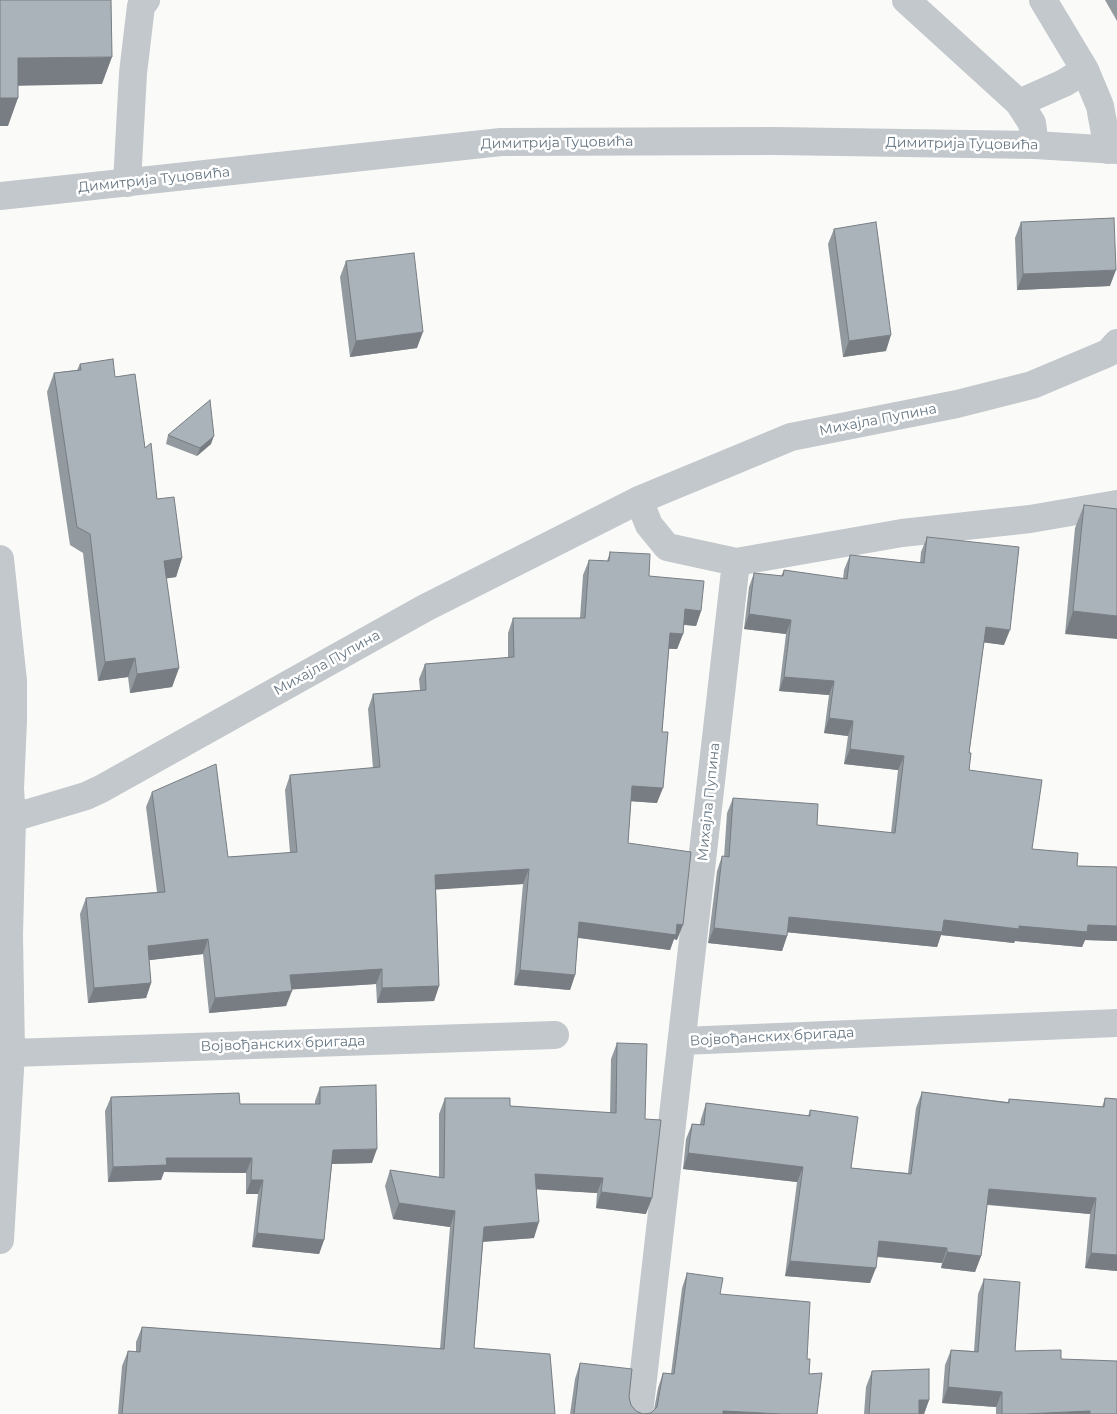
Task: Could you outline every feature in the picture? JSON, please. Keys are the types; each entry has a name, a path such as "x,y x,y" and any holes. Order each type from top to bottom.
{"street":[{"path":"127,183 133,73 141,6 146,0"},
{"path":"906,0 1019,103 1032,123 1036,145"},
{"path":"1043,0 1085,70 1100,106 1112,150"},
{"path":"1019,103 1057,86 1085,70"},
{"name":"Димитрија Туцовића","path":"0,196 501,142 775,141 1036,145 1112,150"},
{"name":"Михајла Пупина","path":"7,805 86,796 101,789 425,608 639,500 791,437 957,404 1032,385 1114,354"},
{"path":"639,500 649,525 667,547 736,562 902,533 1030,519 1117,504"},
{"path":"0,559 13,682 4,928 11,1053 3,1109 0,1240"},
{"name":"Михајла Пупина","path":"682,1041 736,562"},
{"name":"Војвођанских бригада","path":"639,1414 682,1041 1117,1024"},
{"name":"Војвођанских бригада","path":"11,1053 555,1035"}],"building":[{"path":"0,0 111,0 112,57 18,58 18,98 0,98"},
{"path":"1114,218 1116,270 1023,274 1021,222"},
{"path":"876,222 891,335 849,341 834,229"},
{"path":"414,253 423,332 356,341 346,261"},
{"path":"113,359 115,377 135,374 145,448 151,443 157,499 174,497 182,558 164,561 179,668 137,674 135,658 105,662 90,534 77,527 54,373 81,370 80,364"},
{"path":"210,400 214,436 200,448 168,435"},
{"path":"1084,505 1117,509 1117,616 1073,611"},
{"path":"927,537 1019,547 1010,630 986,627 969,753 971,753 969,770 1042,780 1032,849 1078,853 1077,866 1117,867 1117,926 1088,925 1087,932 1019,926 1019,929 944,920 942,932 789,917 787,936 714,928 722,856 729,857 733,798 818,804 817,825 895,833 904,756 850,749 853,721 829,718 834,681 784,677 791,620 749,614 754,573 783,576 784,570 847,579 850,555 924,563"},
{"path":"610,552 650,554 649,576 704,581 701,611 685,609 683,634 670,633 662,732 668,732 663,788 632,786 628,843 691,852 683,925 677,924 676,935 579,922 575,975 520,970 529,869 435,875 439,986 382,988 382,969 290,975 292,991 215,998 208,939 148,946 151,983 94,988 86,898 165,892 152,792 216,764 228,857 297,852 290,775 380,767 373,694 426,690 425,664 514,657 513,618 585,618 589,560 609,561"},
{"path":"617,1043 647,1044 645,1119 661,1120 652,1198 601,1192 603,1178 535,1174 539,1222 484,1227 474,1348 550,1354 555,1414 122,1414 128,1351 140,1352 142,1327 444,1349 455,1211 399,1203 390,1170 444,1178 445,1098 510,1098 510,1106 616,1113"},
{"path":"376,1085 377,1149 333,1150 324,1240 257,1233 263,1180 251,1180 252,1158 166,1158 167,1165 113,1167 111,1097 239,1093 240,1104 320,1104 320,1087"},
{"path":"922,1092 1009,1103 1009,1099 1104,1107 1105,1098 1117,1099 1117,1255 1091,1253 1096,1198 989,1189 981,1256 947,1252 947,1248 879,1241 876,1268 790,1261 803,1167 688,1153 692,1124 704,1125 706,1103 810,1116 810,1110 858,1117 851,1168 911,1174"},
{"path":"687,1273 723,1278 720,1294 810,1302 807,1359 810,1359 809,1374 822,1373 817,1414 723,1411 723,1414 643,1414 651,1413 657,1407 663,1373 674,1374"},
{"path":"984,1279 1020,1282 1015,1351 1061,1350 1061,1359 1117,1361 1117,1414 1090,1414 1090,1411 1002,1414 1002,1392 948,1387 951,1350 978,1352"},
{"path":"580,1363 632,1369 629,1397 631,1405 636,1411 643,1414 574,1414"},
{"path":"929,1369 929,1400 919,1400 919,1414 869,1414 872,1371"}]}
